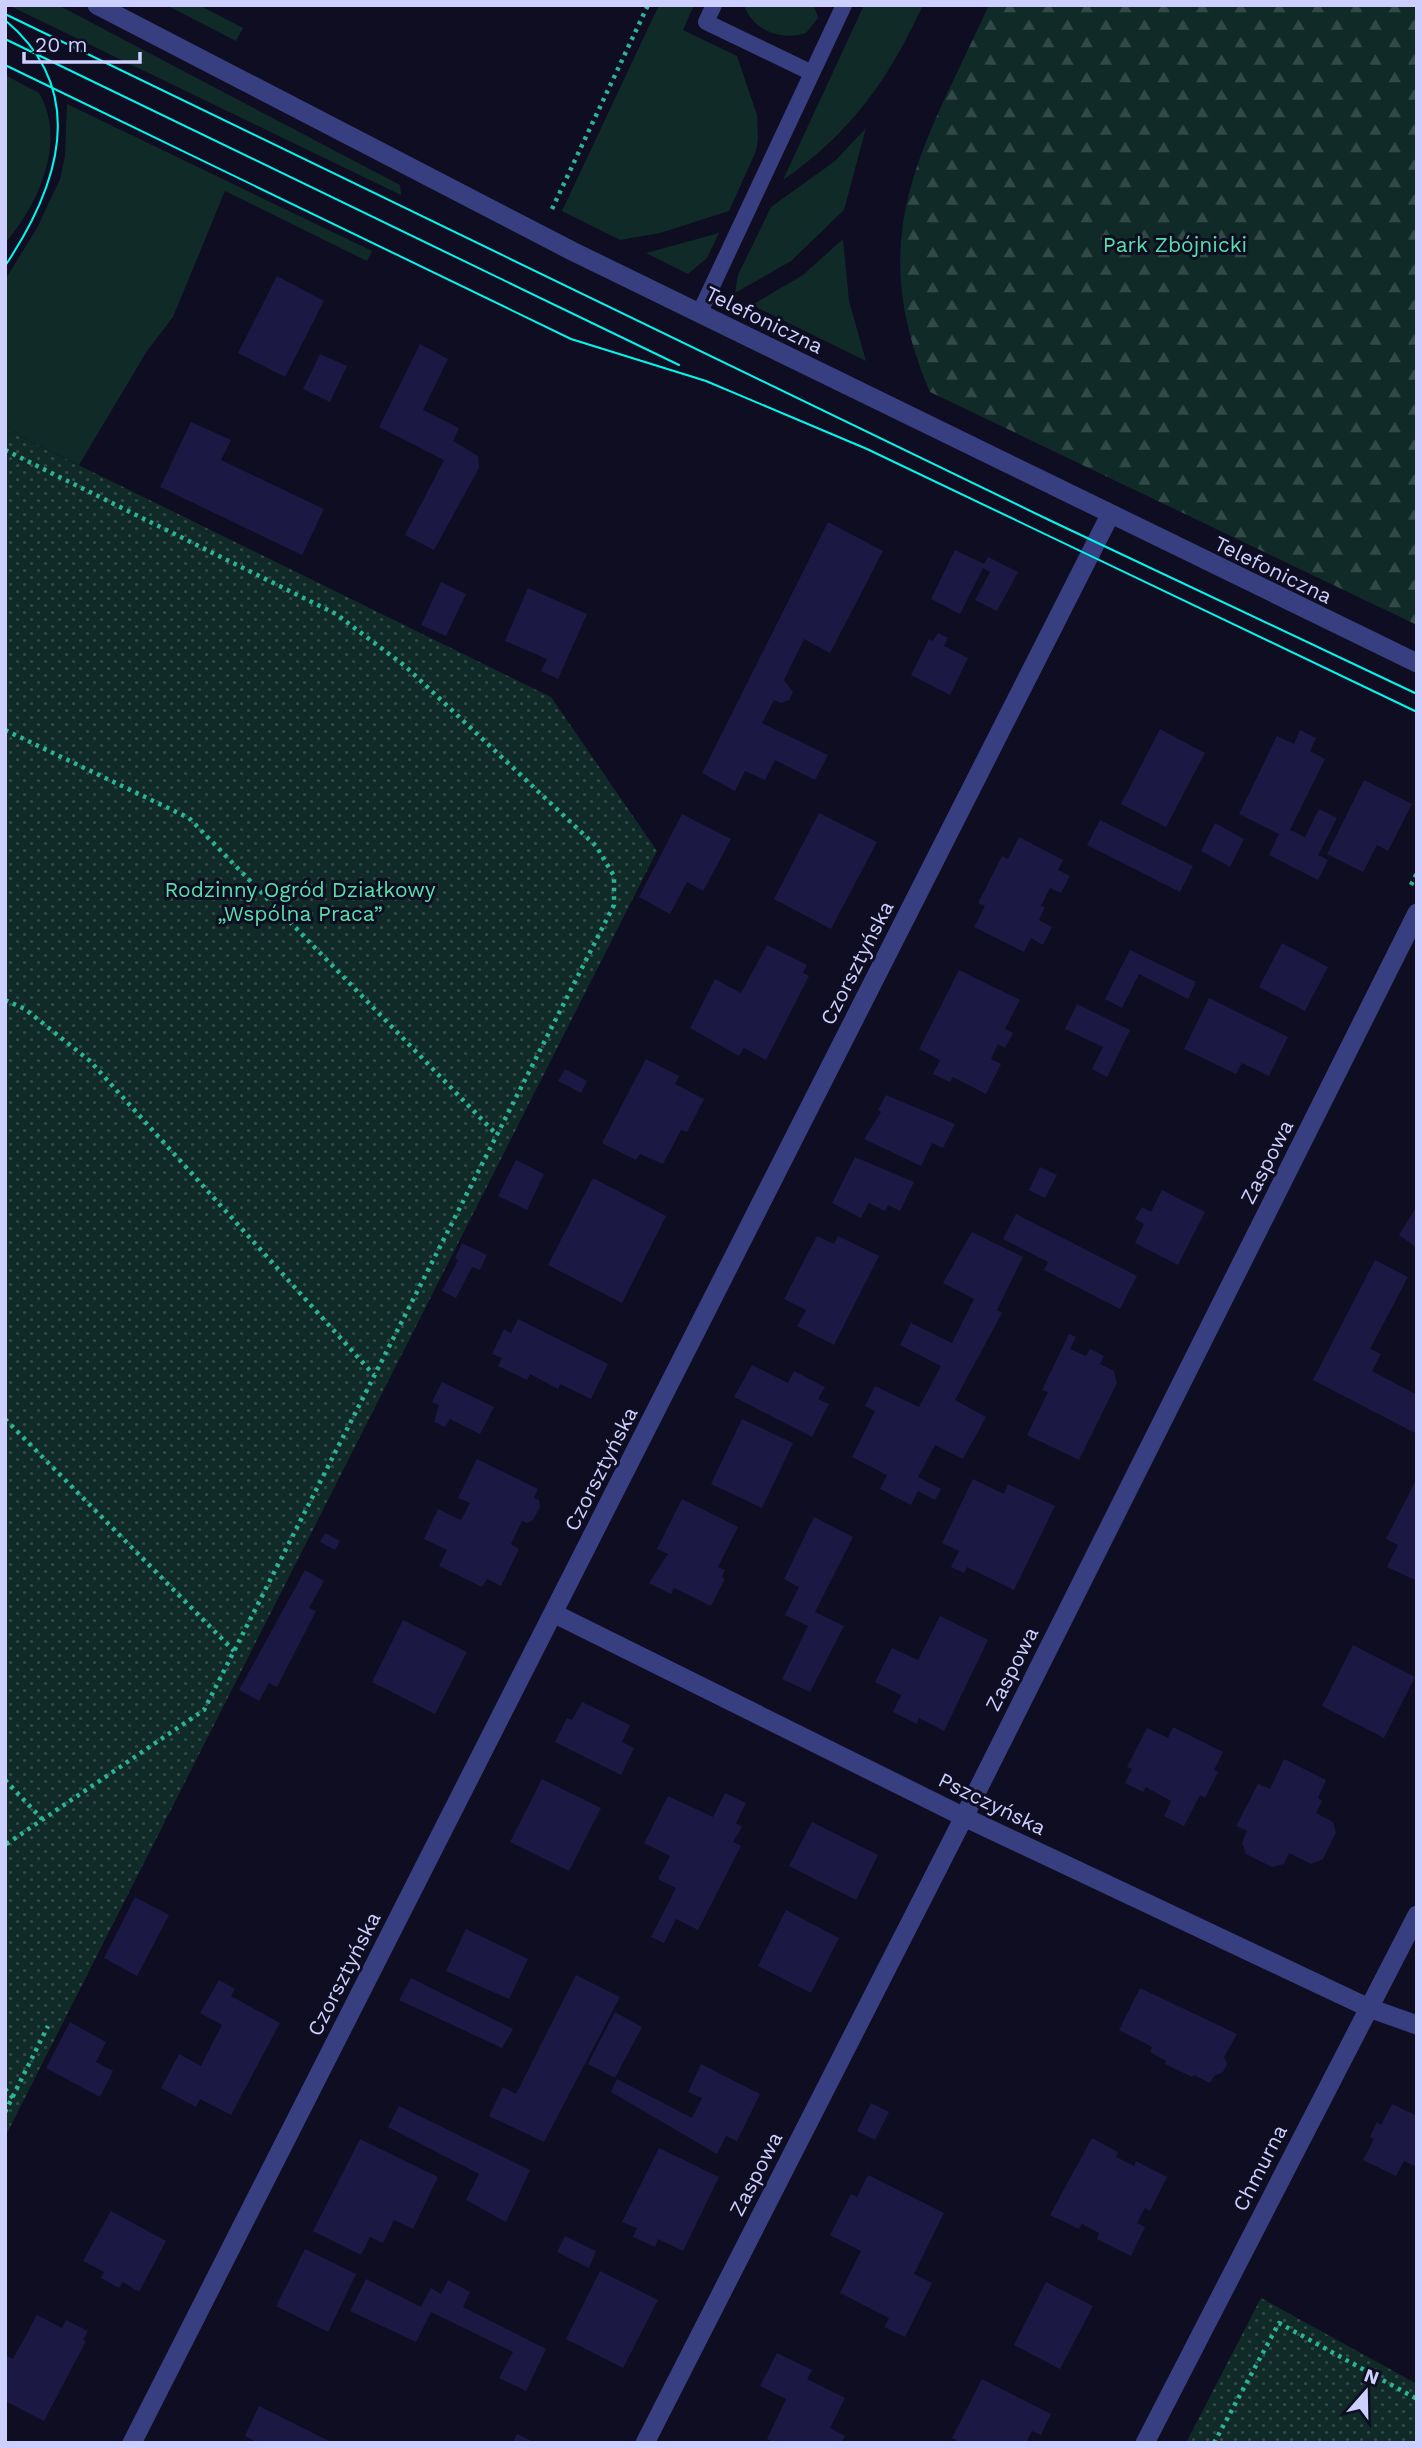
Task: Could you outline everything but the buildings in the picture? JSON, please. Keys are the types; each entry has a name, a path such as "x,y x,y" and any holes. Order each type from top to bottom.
{"street":[{"name":"Telefoniczna","path":"97,5 699,314 1417,663"},
{"name":"Czorsztyńska","path":"132,2443 1110,515"},
{"name":"Zaspowa","path":"645,2443 964,1817 1417,913"},
{"name":"Pszczyńska","path":"553,1613 964,1817 1368,2008 1417,2025"},
{"name":"Chmurna","path":"1145,2443 1417,1915"}],"lane":[{"path":"714,5 706,22 813,73"},
{"path":"699,314 844,5"}],"path":[{"path":"551,213 648,5"},
{"path":"5,450 336,614 405,666 596,846 614,876 614,905 204,1710 5,1845"},
{"path":"5,730 188,818 498,1135"},
{"path":"5,1000 25,1009 90,1061 374,1375"},
{"path":"5,1419 234,1651"},
{"path":"5,1780 42,1819"},
{"path":"5,2112 48,2026"},
{"path":"5,2089 13,2098"},
{"path":"1214,2443 1279,2323 1417,2399"}],"green space":[{"path":"8,5 58,5 400,185 401,195"},
{"path":"166,5 199,5 243,28 236,41"},
{"path":"659,5 694,5 683,30 737,56 757,115 758,139 756,151 729,211 660,233 620,240 562,211"},
{"path":"744,5 814,5 818,18 806,33 778,35 754,21"},
{"path":"864,5 923,5 896,57 866,103 829,143 783,180"},
{"name":"Park Zbójnicki","path":"989,5 1417,5 1417,625 930,392 910,336 901,285 901,238 909,193 923,149"},
{"path":"5,75 39,93 47,111 50,151 38,191 29,210 5,243"},
{"path":"67,104 372,251 367,261 225,191 173,317 147,351 79,465 5,429 5,280 37,228 60,179 65,156"},
{"path":"866,128 844,210 791,261 735,293 738,275 771,207 835,161"},
{"path":"719,233 707,258 688,274 646,253"},
{"path":"843,239 849,301 866,361 752,305 803,275"},
{"name":"Rodzinny Ogród Działkowy „Wspólna Praca”","path":"5,429 551,697 657,851 5,2137"},
{"path":"1261,2298 1417,2384 1417,2443 1186,2443"}],"tram line":[{"path":"5,14 1047,519 1417,694"},
{"path":"5,20 32,48 49,78 57,109 57,140 51,172 24,236 5,266"},
{"path":"5,39 679,365"},
{"path":"5,65 571,339 706,381 867,449 1417,712"}]}
